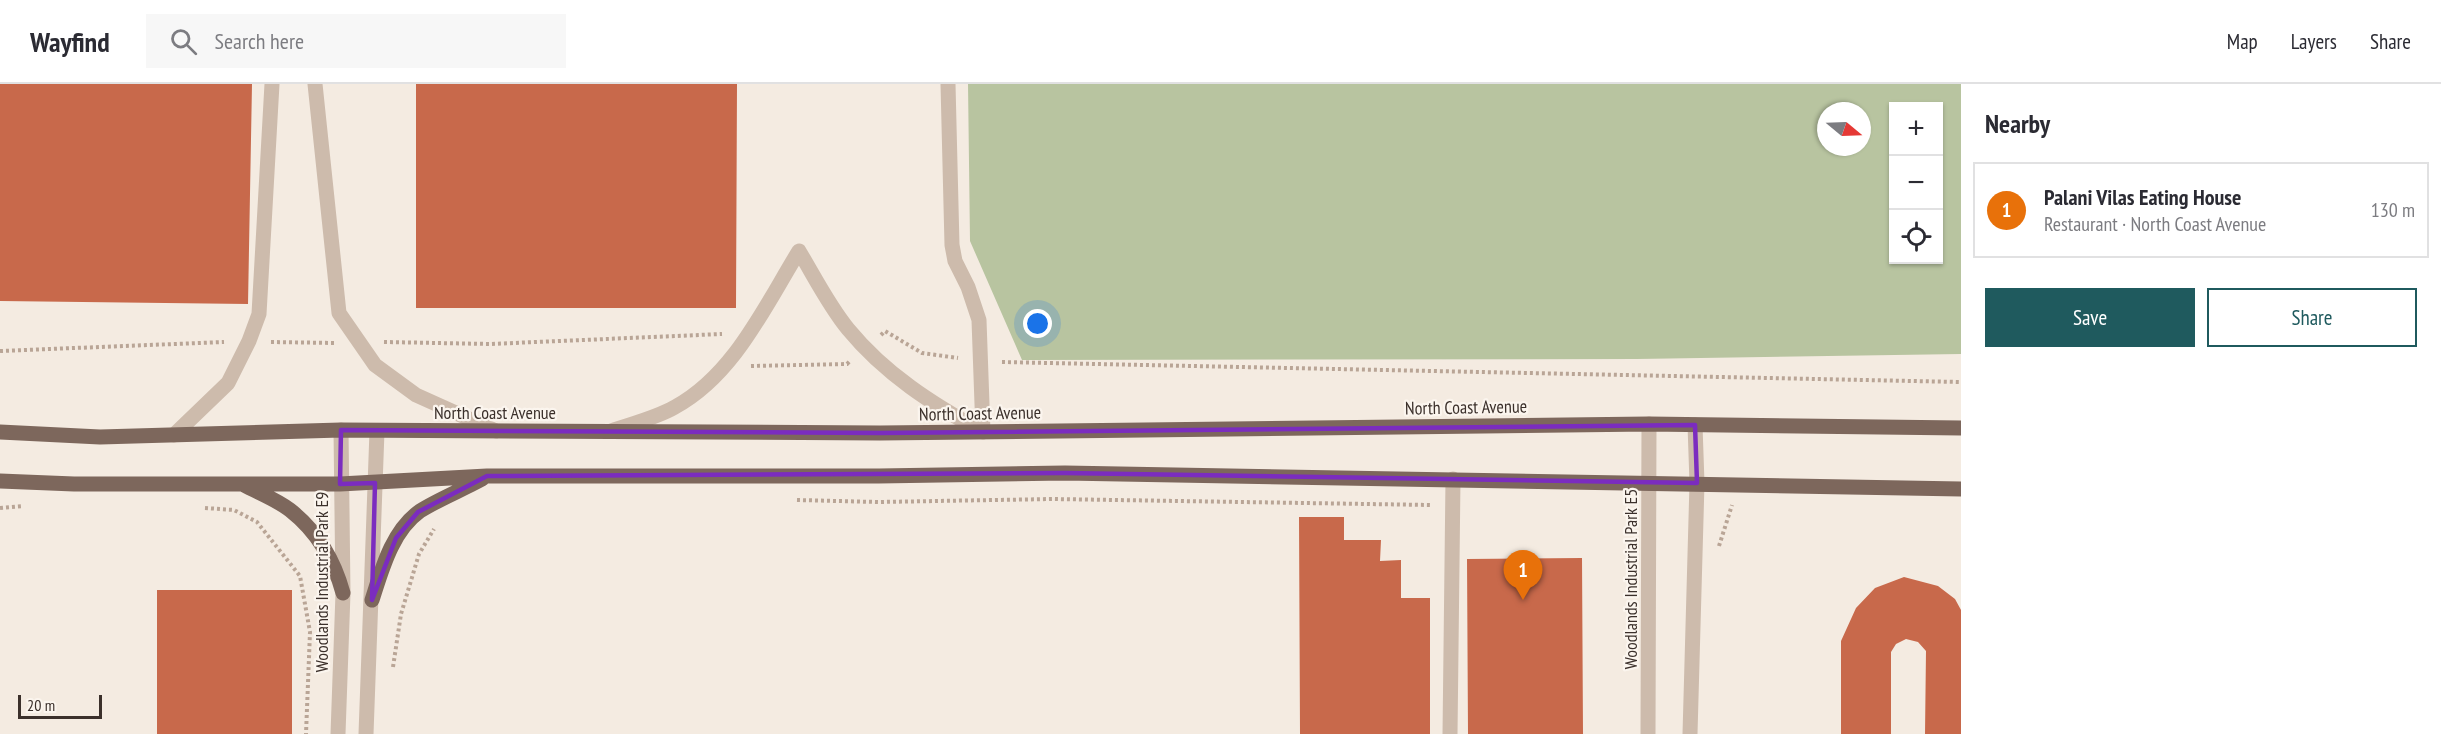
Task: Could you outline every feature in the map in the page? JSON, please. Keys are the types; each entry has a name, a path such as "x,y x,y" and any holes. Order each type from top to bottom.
{"main road":[{"name":"North Coast Avenue","path":"0,432 100,437 341,430 983,432 1649,424 1961,428"},
{"path":"0,481 74,484 340,484 487,476 1065,473 1956,489"},
{"path":"372,600 384,563 396,538 418,512 487,476"},
{"path":"242,484 290,510 320,540 336,567 343,593"}],"street":[{"path":"174,435 228,383 249,341 259,314 272,84"},
{"path":"315,84 339,313 375,365 416,395 496,431"},
{"path":"948,84 952,245 955,261 968,287 979,320 983,432"},
{"path":"609,432 675,407 709,382 737,351 799,251 846,327 865,348 903,382 940,409 983,432"},
{"name":"Woodlands Industrial Park E5","path":"1648,734 1649,424"},
{"path":"1690,734 1697,483 1695,425"},
{"name":"Woodlands Industrial Park E9","path":"338,734 343,593 341,430"},
{"path":"366,734 377,430"},
{"path":"1450,734 1453,479"}],"path":[{"path":"796,500 878,502 1053,499 1453,505"},
{"path":"0,508 27,506"},
{"path":"202,508 234,510 257,522 300,576 310,632 306,734"},
{"path":"392,671 401,614 419,554 439,521"}],"highlighted area":[{"path":"1695,425 1697,483 1065,473 487,476 418,512 396,538 372,600 375,483 340,484 341,430 880,433"}],"green space":[{"path":"968,84 1961,84 1961,354 1637,359 1022,360 970,241"}],"building":[{"path":"0,84 252,84 248,304 0,301"},
{"path":"416,84 737,84 736,308 416,308"},
{"path":"1299,517 1344,517 1344,540 1381,540 1380,561 1401,560 1401,598 1430,598 1430,734 1300,734"},
{"path":"1582,558 1583,734 1468,734 1467,559"},
{"path":"1904,577 1938,586 1955,599 1961,610 1961,734 1925,734 1926,651 1918,642 1906,639 1896,644 1891,652 1891,734 1841,734 1841,641 1856,608 1875,588"},
{"path":"157,590 292,590 292,734 157,734"}],"place":[{"name":"Palani Vilas Eating House","path":"1523,600"}]}
